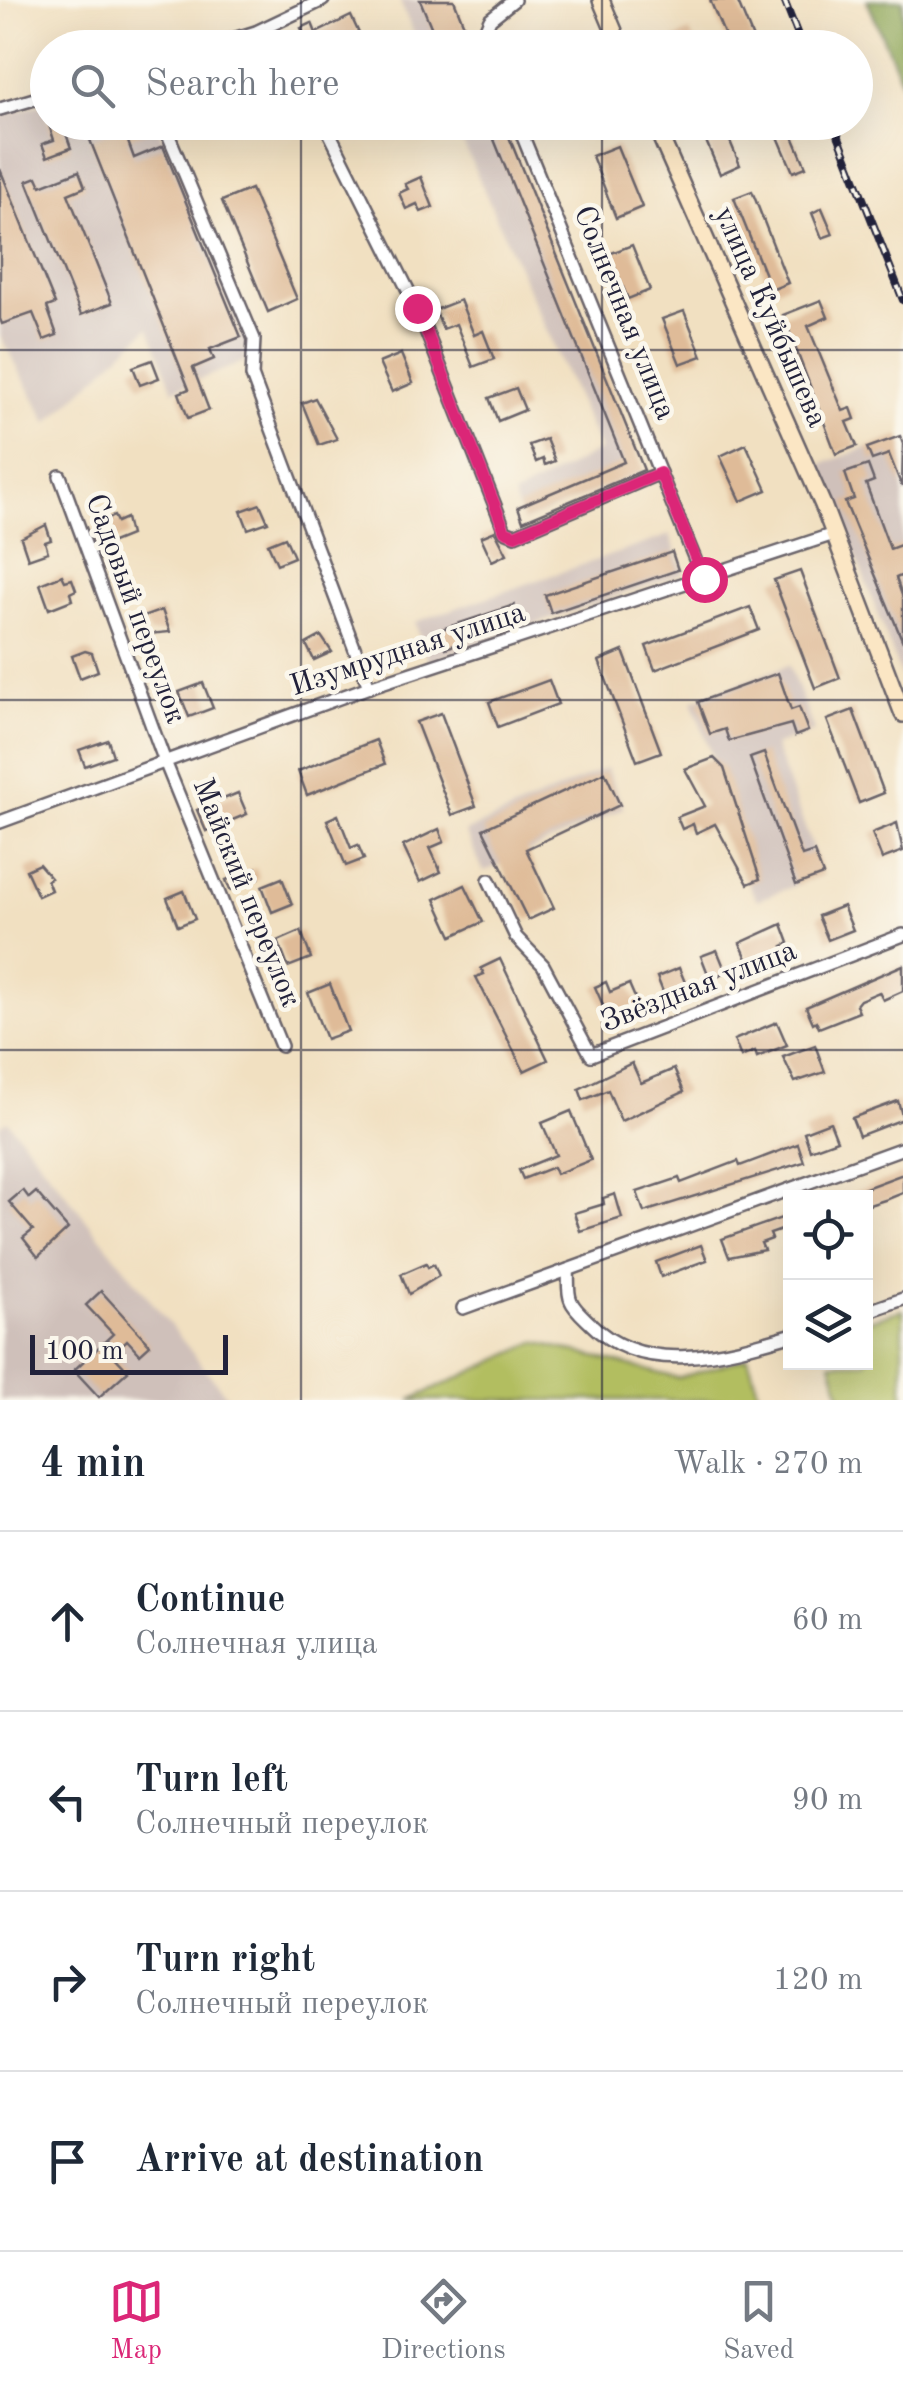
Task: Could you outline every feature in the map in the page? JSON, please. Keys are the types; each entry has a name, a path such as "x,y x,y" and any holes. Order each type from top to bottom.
{"street":[{"path":"260,30 323,0"},
{"path":"485,30 490,19 514,0"},
{"path":"601,0 614,30"},
{"path":"0,109 30,100"},
{"path":"170,140 254,339 252,376 369,687"},
{"path":"333,140 417,308 505,531 515,535 660,473"},
{"name":"Солнечная улица","path":"524,140 704,579"},
{"name":"улица Куйбышева","path":"662,140 834,534"},
{"name":"Садовый переулок","path":"60,476 164,759"},
{"path":"834,534 903,714"},
{"name":"Изумрудная улица","path":"0,822 369,687 834,534"},
{"name":"Майский переулок","path":"164,759 281,1046"},
{"name":"Звёздная улица","path":"489,880 516,937 543,965 592,1055 903,936"},
{"path":"464,1308 903,1148"},
{"path":"568,1270 571,1303 596,1329 631,1350 691,1358 783,1337"},
{"path":"873,1310 903,1300"}],"shaded area":[{"path":"399,0 454,0 466,30 412,30"},
{"path":"30,107 30,140 163,140 247,340 246,361 173,390 149,327 48,423 0,336 0,116"},
{"path":"462,140 510,140 644,471 523,522 513,496 600,450"},
{"path":"900,436 903,444 903,682 822,464"},
{"path":"670,535 684,573 428,661 415,622"},
{"path":"789,665 814,731 774,746 823,875 757,900 685,769 713,758 692,701"},
{"path":"606,768 624,808 484,872 465,832"},
{"path":"7,1120 230,1400 0,1400 0,1126"}],"green space":[{"path":"867,0 903,0 903,85"},
{"path":"903,1310 903,1400 824,1400 841,1395 833,1370 873,1370 873,1319"},
{"path":"536,1342 678,1378 748,1357 761,1400 411,1400"}],"building":[{"path":"420,0 454,0 466,30 432,30"},
{"path":"710,0 737,0 750,30 722,30"},
{"path":"351,16 358,30 322,30"},
{"path":"68,140 71,148 47,157 42,144"},
{"path":"90,140 127,140 134,158 163,146 241,337 210,349 214,359 193,368 209,410 188,418 179,393 189,389"},
{"path":"494,140 510,140 644,470 523,521 518,507 624,462"},
{"path":"706,140 730,140 740,165 720,174"},
{"path":"779,140 795,140 806,167 793,172"},
{"path":"617,146 642,207 616,218 592,156"},
{"path":"0,169 55,304 47,307 57,335 44,340 33,313 2,324 0,319"},
{"path":"79,171 85,187 68,194 112,303 81,315 27,181 37,177 41,186"},
{"path":"421,177 433,207 421,212 417,204 406,209 399,193 408,189 405,184"},
{"path":"251,189 297,299 268,312 222,201"},
{"path":"752,191 788,283 771,290 734,198"},
{"path":"822,208 833,234 822,238 812,213"},
{"path":"632,245 650,290 628,299 609,254"},
{"path":"460,300 474,335 483,331 494,359 473,367 456,324 443,329 435,310"},
{"path":"821,300 828,317 808,326 843,411 851,408 855,419 847,422 857,446 836,454 783,315"},
{"path":"684,311 702,356 680,364 662,319"},
{"path":"401,354 413,383 392,392 379,363"},
{"path":"152,360 159,378 140,385 133,367"},
{"path":"516,388 525,410 498,421 489,398"},
{"path":"315,398 337,439 319,445 302,403"},
{"path":"900,436 902,487 889,454 872,460 867,448"},
{"path":"546,439 555,461 545,465 543,459 536,462 529,445"},
{"path":"746,444 767,490 741,501 720,456"},
{"path":"868,465 874,481 866,484 890,549 903,544 903,575 896,578 903,598 903,642 845,502 854,499 845,473"},
{"path":"260,504 268,522 248,529 241,511"},
{"path":"114,516 117,522 126,518 130,535 110,543 104,520"},
{"path":"46,525 51,540 45,542 48,552 28,559 21,538"},
{"path":"495,531 507,554 492,561 481,537"},
{"path":"285,537 294,557 277,564 268,544"},
{"path":"672,552 678,570 551,613 545,595"},
{"path":"800,571 840,678 815,688 774,580"},
{"path":"62,575 65,581 72,579 76,590 70,593 72,600 49,609 40,584"},
{"path":"514,605 521,623 446,648 439,630"},
{"path":"750,607 759,630 655,670 646,646"},
{"path":"162,610 170,632 149,634 143,617"},
{"path":"321,636 332,652 314,660 306,644"},
{"path":"85,651 92,653 98,671 80,678 72,656"},
{"path":"623,651 661,752 637,761 599,661"},
{"path":"778,673 791,710 799,707 808,731 795,736 791,724 729,741 725,729 710,734 698,702"},
{"path":"549,680 558,704 498,727 489,702"},
{"path":"203,683 213,708 189,717 179,692"},
{"path":"853,710 884,793 859,803 827,720"},
{"path":"441,713 476,806 452,815 416,722"},
{"path":"108,740 113,756 85,766 79,750"},
{"path":"376,740 385,764 307,795 298,771"},
{"path":"764,753 802,856 814,852 823,875 796,885 750,758"},
{"path":"714,758 724,768 760,879 748,884 715,824 696,833 693,824 682,829 677,817 705,806 685,769"},
{"path":"605,772 620,805 526,849 554,908 528,920 483,829"},
{"path":"238,793 247,814 206,831 197,810"},
{"path":"338,815 351,848 358,845 364,859 346,866 327,820"},
{"path":"897,823 903,851 882,859 872,833"},
{"path":"439,829 444,842 430,848 441,872 420,882 403,846"},
{"path":"39,864 51,878 47,880 51,890 38,896 26,870"},
{"path":"256,868 259,878 230,890 226,880"},
{"path":"282,878 292,904 272,912 262,886"},
{"path":"465,885 483,922 452,936 435,899"},
{"path":"184,891 195,919 178,926 167,898"},
{"path":"843,906 853,930 828,940 818,916"},
{"path":"782,924 789,943 783,946 787,953 749,963 740,943"},
{"path":"301,931 311,958 288,967 278,941"},
{"path":"717,950 726,972 710,979 701,956"},
{"path":"500,959 548,1060 524,1071 476,977 484,974 481,968"},
{"path":"903,965 903,991 883,1000 879,992 860,1000 856,1005 859,1012 819,1028 816,1021 813,1023 806,1007"},
{"path":"679,968 687,987 665,997 657,977"},
{"path":"606,982 610,992 629,984 639,1007 615,1017 612,1009 606,1012 595,987"},
{"path":"330,984 348,1031 326,1039 308,993"},
{"path":"777,1022 787,1045 757,1057 755,1051 741,1057 734,1040"},
{"path":"815,1045 825,1072 795,1082 783,1057"},
{"path":"632,1063 641,1083 674,1069 684,1092 621,1121 608,1090 583,1100 579,1089"},
{"path":"898,1101 903,1119 859,1136 852,1118"},
{"path":"571,1111 591,1160 556,1174 553,1167 523,1179 519,1170 556,1155 542,1123"},
{"path":"830,1122 837,1140 810,1150 804,1132"},
{"path":"798,1144 804,1162 644,1212 637,1192 679,1178 681,1183 738,1161 740,1166"},
{"path":"903,1174 903,1193 888,1199 873,1204 873,1190 860,1190"},
{"path":"23,1190 29,1198 36,1192 68,1229 38,1257 23,1238 33,1230 9,1202"},
{"path":"615,1194 622,1218 580,1231 574,1213 604,1204 603,1198"},
{"path":"783,1217 783,1229 761,1243 764,1250 729,1257 722,1239"},
{"path":"701,1245 707,1260 661,1277 656,1262"},
{"path":"426,1263 428,1267 434,1264 439,1276 409,1294 401,1274"},
{"path":"101,1291 150,1345 140,1354 127,1340 112,1354 128,1371 99,1397 74,1370 113,1334 86,1305"}],"railway":[{"path":"784,0 796,30"},
{"path":"840,140 903,300"}],"route":[{"path":"417,308 505,531 515,535 660,473 704,579"}]}
